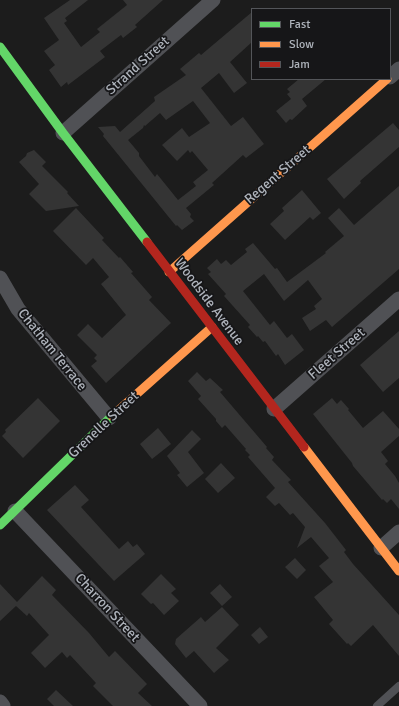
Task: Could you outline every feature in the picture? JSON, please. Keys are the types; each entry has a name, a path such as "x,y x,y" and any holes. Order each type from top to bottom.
{"street":[{"name":"Strand Street","path":"63,133 213,0"},
{"name":"Woodside Avenue","path":"0,47 63,133 399,571"},
{"path":"391,76 399,69"},
{"name":"Regent Street","path":"169,272 386,80"},
{"name":"Chatham Terrace","path":"0,278 18,309 109,418"},
{"name":"Fleet Street","path":"274,409 399,300"},
{"name":"Grenelle Street","path":"0,525 109,418 212,327"},
{"name":"Charron Street","path":"15,510 200,706"},
{"path":"381,548 399,532"},
{"path":"0,702 3,706"}],"lane":[{"path":"377,706 399,686"}],"building":[{"path":"70,0 88,0 65,18 67,21 64,23 81,47 100,32 97,29 127,5 123,0 163,0 135,25 137,27 123,38 121,35 100,51 105,57 68,85 67,82 61,87 49,70 55,65 44,51 59,40 44,18"},
{"path":"251,13 251,43 230,62 247,83 234,93 219,73 201,88 231,126 243,117 264,144 246,158 243,155 212,183 214,185 186,208 191,214 190,217 194,221 182,230 177,225 176,226 103,136 104,134 98,127 115,126 120,132 155,101 154,97 186,75 180,69 199,53 201,55","holes":["193,101 210,123 189,137 182,128 162,145 177,161 188,150 190,153 192,151 208,170 193,182 196,186 178,200 157,174 155,177 139,156 139,153 128,140 160,113 166,120"]},
{"path":"298,80 325,80 302,99 307,106 292,120 290,119 286,123 276,111 291,99 287,94 290,92 287,89"},
{"path":"393,123 399,130 399,147 360,181 361,183 344,199 327,179"},
{"path":"34,150 46,162 42,166 68,192 67,193 79,206 46,211 29,194 39,184 19,162 26,156 27,153"},
{"path":"399,186 399,269 332,327 326,320 310,331 302,318 316,309 314,306 322,299 308,280 284,301 264,274 243,291 270,325 274,321 287,338 292,334 304,350 285,365 278,354 276,356 265,341 263,342 248,327 250,325 224,296 226,294 208,274 211,272 207,268 217,259 221,264 226,260 231,265 247,252 245,249 253,243 275,269 277,268 287,282 326,253 325,252 344,236 328,218 339,208 354,225"},
{"path":"302,190 321,213 313,220 310,217 285,240 270,224 284,211 282,208"},
{"path":"76,208 104,238 102,240 133,272 131,273 152,297 149,300 171,323 106,383 91,366 97,361 94,358 97,355 77,335 88,324 102,338 126,315 101,284 109,277 93,258 86,265 53,231"},
{"path":"399,331 399,378 383,392 360,365"},
{"path":"197,372 206,381 210,378 223,390 220,392 267,447 266,448 274,457 272,460 291,480 288,482 325,523 346,550 344,552 353,564 399,615 399,656 373,625 351,646 348,643 347,644 329,624 333,620 314,597 333,582 319,566 329,558 311,537 297,548 305,527 293,513 290,515 279,503 275,506 266,497 275,488 248,457 250,455 245,450 246,449 225,425 222,428 198,399 201,396 188,381"},
{"path":"38,398 60,421 23,458 2,436 6,432 5,430"},
{"path":"332,398 337,404 341,400 363,428 383,411 399,429 399,436 381,452 388,461 385,464 399,483 399,509 391,499 387,503 383,499 382,500 353,466 313,414"},
{"path":"158,428 171,444 152,459 140,444"},
{"path":"192,430 201,439 188,452 204,473 187,487 177,475 180,473 167,456"},
{"path":"221,463 235,478 218,493 205,479"},
{"path":"75,485 89,500 81,507 119,549 128,541 133,547 137,544 145,554 114,581 47,510"},
{"path":"295,558 306,570 297,579 285,567"},
{"path":"161,574 176,589 171,593 179,601 164,615 153,603 151,604 141,594"},
{"path":"42,576 56,590 52,595 89,633 109,657 115,651 147,684 138,693 152,706 113,706 93,686 96,683 70,655 67,658 62,652 45,668 31,653 49,635 29,613 27,616 16,606 0,621 0,584 17,602"},
{"path":"220,584 232,597 222,606 210,593"},
{"path":"222,607 239,625 216,648 229,660 214,673 194,651 186,658 175,644 176,639 201,617 205,622"},
{"path":"260,627 268,637 259,644 251,635"},
{"path":"56,690 73,706 54,706 47,699"}],"traffic: fast":[{"path":"0,47 63,133 147,242"},
{"path":"0,525 112,416"}],"traffic: slow":[{"path":"169,272 386,80"},
{"path":"112,416 212,327"},
{"path":"304,447 399,571"}],"traffic: jam":[{"path":"147,242 304,447"}]}
